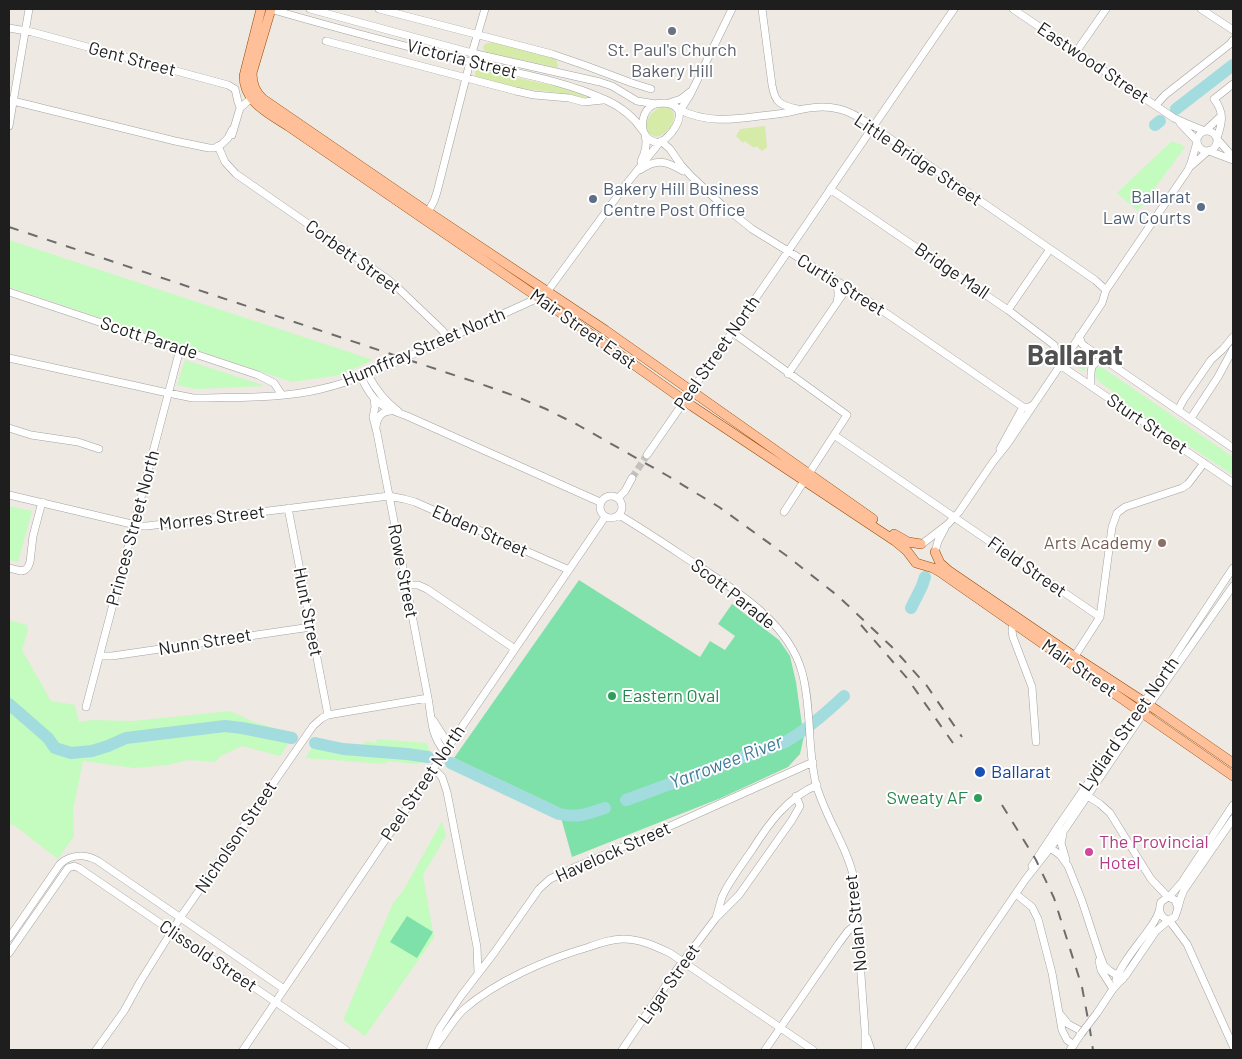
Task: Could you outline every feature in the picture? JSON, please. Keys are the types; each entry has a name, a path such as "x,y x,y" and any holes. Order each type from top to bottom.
{"main road":[{"path":"254,96 246,88 244,72 262,9"},
{"path":"254,96 252,73 270,9"},
{"name":"Mair Street East","path":"254,96 270,104 605,330 895,541 908,551 918,563"},
{"name":"Mair Street East","path":"254,96 262,110 294,130 685,401 807,477 901,539 911,543 926,544 935,552"},
{"path":"922,544 914,550 913,558 918,563 927,565 932,562 935,552"},
{"name":"Mair Street","path":"935,552 946,569 1072,660"},
{"name":"Mair Street","path":"918,563 940,572 1144,708 1233,762"},
{"name":"Mair Street","path":"1144,708 1233,776"}],"street":[{"path":"9,126 11,100 29,9"},
{"name":"Victoria Street","path":"270,9 579,89 606,100 630,115 644,132"},
{"name":"Victoria Street","path":"310,9 472,53 606,83 637,101 656,104"},
{"path":"379,9 541,51 650,89"},
{"path":"472,53 485,9"},
{"path":"692,90 681,99 656,104 648,109 642,125 647,137 656,142 661,141 668,136 676,125 679,120 679,111 692,90 732,9"},
{"path":"762,9 774,96 780,104 797,110"},
{"name":"Peel Street North","path":"647,455 954,9"},
{"name":"Eastwood Street","path":"1013,9 1174,118 1185,124 1205,130"},
{"path":"1076,52 1106,9"},
{"path":"1201,9 1233,30"},
{"name":"Gent Street","path":"9,28 26,30 230,86 236,89 240,107"},
{"path":"1156,105 1165,95 1233,40"},
{"path":"326,41 525,93 569,98 584,102 606,100"},
{"path":"563,73 568,59"},
{"path":"428,212 437,192 470,62"},
{"path":"1188,170 1215,146 1222,122 1220,108 1214,99 1233,84"},
{"path":"692,90 689,105 692,113 697,117"},
{"path":"11,100 175,141 208,152 229,143 240,107 254,96"},
{"path":"668,103 679,111"},
{"name":"Little Bridge Street","path":"679,111 697,117 732,120 816,107 838,109 852,114 1095,280 1106,290"},
{"path":"993,462 1008,443 1102,303 1106,290 1188,170 1198,135 1221,116"},
{"name":"Eastwood Street","path":"1174,118 1197,142"},
{"path":"1205,130 1212,132 1233,158"},
{"name":"Humffray Street North","path":"632,176 645,151 646,140 644,132"},
{"name":"Humffray Street North","path":"9,358 193,398 282,395 322,389 364,376 538,298 547,292 632,176 661,141"},
{"name":"Curtis Street","path":"661,141 670,149 681,166 691,176 752,229 848,288 1024,407"},
{"path":"1197,142 1201,149 1233,158"},
{"name":"Corbett Street","path":"217,149 229,168 250,185 386,278 439,326 449,338"},
{"path":"632,176 654,162 660,162 670,164 691,176"},
{"name":"Bridge Mall","path":"830,189 1008,310 1054,345 1060,365"},
{"path":"1008,310 1050,250"},
{"path":"833,279 838,290 836,305"},
{"path":"788,374 848,288"},
{"name":"Scott Parade","path":"9,292 248,371 267,379 276,386 282,395"},
{"path":"732,332 847,415 784,512"},
{"name":"Sturt Street","path":"1079,336 1082,344 1233,448"},
{"path":"1178,410 1208,364 1233,337"},
{"name":"Princes Street North","path":"86,707 180,349"},
{"path":"1191,418 1218,377 1233,349"},
{"path":"1091,386 1092,366 1097,362 1107,361"},
{"name":"Sturt Street","path":"1060,365 1233,482"},
{"path":"364,376 368,391 374,400 391,411 407,416 600,502"},
{"path":"364,376 382,398 407,416"},
{"name":"Rowe Street","path":"374,400 373,418 434,734 443,754"},
{"path":"935,552 938,541 993,462 1024,407 1030,407 1034,404"},
{"path":"376,427 377,420 381,414 391,411"},
{"path":"9,428 31,435 78,442 99,449"},
{"name":"Field Street","path":"834,435 948,513 952,520 1100,617"},
{"path":"1072,660 1100,617 1112,527 1118,512 1125,507 1182,488 1188,484 1204,463"},
{"path":"618,498 625,491 632,478"},
{"name":"Morres Street","path":"9,495 143,526 389,496"},
{"path":"611,495 618,498 622,503 619,515 612,518 605,517 600,510 600,502 603,498 611,495"},
{"name":"Ebden Street","path":"389,496 414,502 569,570"},
{"path":"9,568 25,570 28,567 42,502"},
{"name":"Hunt Street","path":"288,508 328,715"},
{"name":"Scott Parade","path":"619,515 731,588 777,628 792,646 802,670 805,684 812,762"},
{"name":"Peel Street North","path":"243,1050 605,517"},
{"path":"922,544 952,520"},
{"name":"Lydiard Street North","path":"1144,708 1233,568"},
{"path":"406,585 418,585 428,589 515,649"},
{"name":"Lydiard Street North","path":"909,1050 1144,708 1233,586"},
{"path":"1013,622 1013,637 1033,692 1036,742"},
{"name":"Nunn Street","path":"100,656 112,656 310,626"},
{"path":"328,715 428,698"},
{"name":"Nicholson Street","path":"96,1050 124,1011 180,918 305,736 316,723 328,715"},
{"name":"Rowe Street","path":"431,715 436,727 449,745"},
{"name":"Nolan Street","path":"812,762 821,798 854,879 865,1030 864,1050"},
{"name":"Havelock Street","path":"432,1050 439,1029 540,889 551,878 812,762"},
{"path":"435,766 442,777 447,792 477,947 478,973"},
{"name":"Ligar Street","path":"716,918 722,897 732,879 769,824 796,796 817,786"},
{"path":"1085,794 1110,813 1151,879 1168,897 1175,900 1178,908"},
{"name":"Lydiard Street North","path":"1048,846 1065,829 1085,794"},
{"name":"Ligar Street","path":"622,1050 683,962 716,918 739,895 792,820 800,805 796,796"},
{"path":"1120,977 1156,931 1175,916 1184,890 1225,823 1233,805"},
{"path":"1016,894 1032,907 1038,919 1052,973 1062,1030 1072,1048 1113,989 1155,920 1161,902 1182,882 1225,823 1233,819"},
{"path":"1065,829 1061,843 1098,953 1104,966 1120,977"},
{"path":"1048,846 1064,859 1070,871"},
{"path":"9,938 61,863 72,857 88,857 82,870"},
{"name":"Clissold Street","path":"88,857 159,903 284,989"},
{"path":"9,953 68,868 61,863"},
{"name":"Clissold Street","path":"68,868 74,866 82,870 346,1050"},
{"path":"53,873 60,878"},
{"path":"150,917 156,911 159,903"},
{"path":"1159,911 1162,917 1169,920 1187,944 1233,1046"},
{"path":"765,1050 839,943 848,931 857,924"},
{"path":"192,945 195,938 201,932"},
{"path":"432,1050 460,1013 489,990 540,965 578,950 612,940 630,939 653,945 683,962 813,1050"},
{"path":"477,947 481,956 488,962"},
{"path":"1098,953 1101,970 1113,989"},
{"path":"1059,1011 1065,1021 1082,1032"},
{"name":"Nolan Street","path":"865,1030 871,1050"}],"green space":[{"path":"492,42 551,57 557,61 558,68 486,52 483,47 485,44"},
{"path":"478,69 555,86 586,96 584,98 520,88 475,77 475,71"},
{"path":"661,107 669,108 673,112 674,118 668,130 663,134 652,135 648,132 646,124 653,112"},
{"path":"765,126 767,147 762,151 745,141 743,143 736,136 740,129"},
{"path":"1172,141 1185,147 1138,211 1117,193"},
{"path":"9,240 373,360 340,375 292,382 9,287"},
{"path":"1077,349 1092,358 1084,371 1073,364 1070,359 1070,356"},
{"path":"185,360 263,386 196,389 177,385"},
{"path":"1099,367 1233,457 1233,475 1121,401 1119,396 1117,397 1096,378 1095,369"},
{"path":"9,506 32,511 18,562 9,560"},
{"path":"579,580 700,657 710,641 725,650 735,636 718,624 732,604 779,640 790,656 796,682 804,736 800,754 788,767 721,798 572,857 558,807 454,758"},
{"path":"9,620 27,625 28,630 22,650 51,701 75,705 79,722 93,720 133,721 230,711 254,722 295,734 280,756 242,746 219,757 216,762 188,760 168,765 134,768 83,761 73,810 74,836 58,859 15,826 9,824"},
{"path":"318,739 364,746 365,741 376,743 377,739 427,743 430,753 428,761 417,764 388,761 385,764 305,758"},
{"path":"442,821 446,836 423,875 434,938 365,1036 343,1020 393,903 403,891"},
{"path":"407,916 433,932 417,958 390,942"}],"waterway":[{"name":"Yarrowee River","path":"1176,109 1233,65"},
{"name":"Yarrowee River","path":"1155,125 1160,121"},
{"name":"Yarrowee River","path":"911,608 925,577"},
{"name":"Yarrowee River","path":"626,800 785,742 809,727 844,696"},
{"name":"Yarrowee River","path":"9,704 48,738 55,748 71,753 92,751 126,738 225,726 292,738"},
{"name":"Yarrowee River","path":"315,743 343,749 428,757"},
{"name":"Yarrowee River","path":"451,763 559,814 582,815 605,808"}],"tunnel":[{"path":"632,478 647,455"}],"railway":[{"path":"9,227 481,384 546,409 578,425 719,507 838,596 893,648 927,686 962,737"},
{"path":"861,625 907,678 953,743"},
{"path":"1002,805 1036,860 1054,898 1082,987 1093,1050"}],"place":[{"name":"St. Paul's Church Bakery Hill","path":"672,31"},
{"name":"Bakery Hill Business Centre Post Office","path":"593,199"},
{"name":"Ballarat Law Courts","path":"1201,207"},
{"name":"Arts Academy","path":"1162,543"},
{"name":"Eastern Oval","path":"612,696"},
{"name":"Ballarat","path":"980,772"},
{"name":"Sweaty AF","path":"978,798"},
{"name":"The Provincial Hotel","path":"1089,852"}],"district":[{"name":"Ballarat","path":"1075,356"}]}
